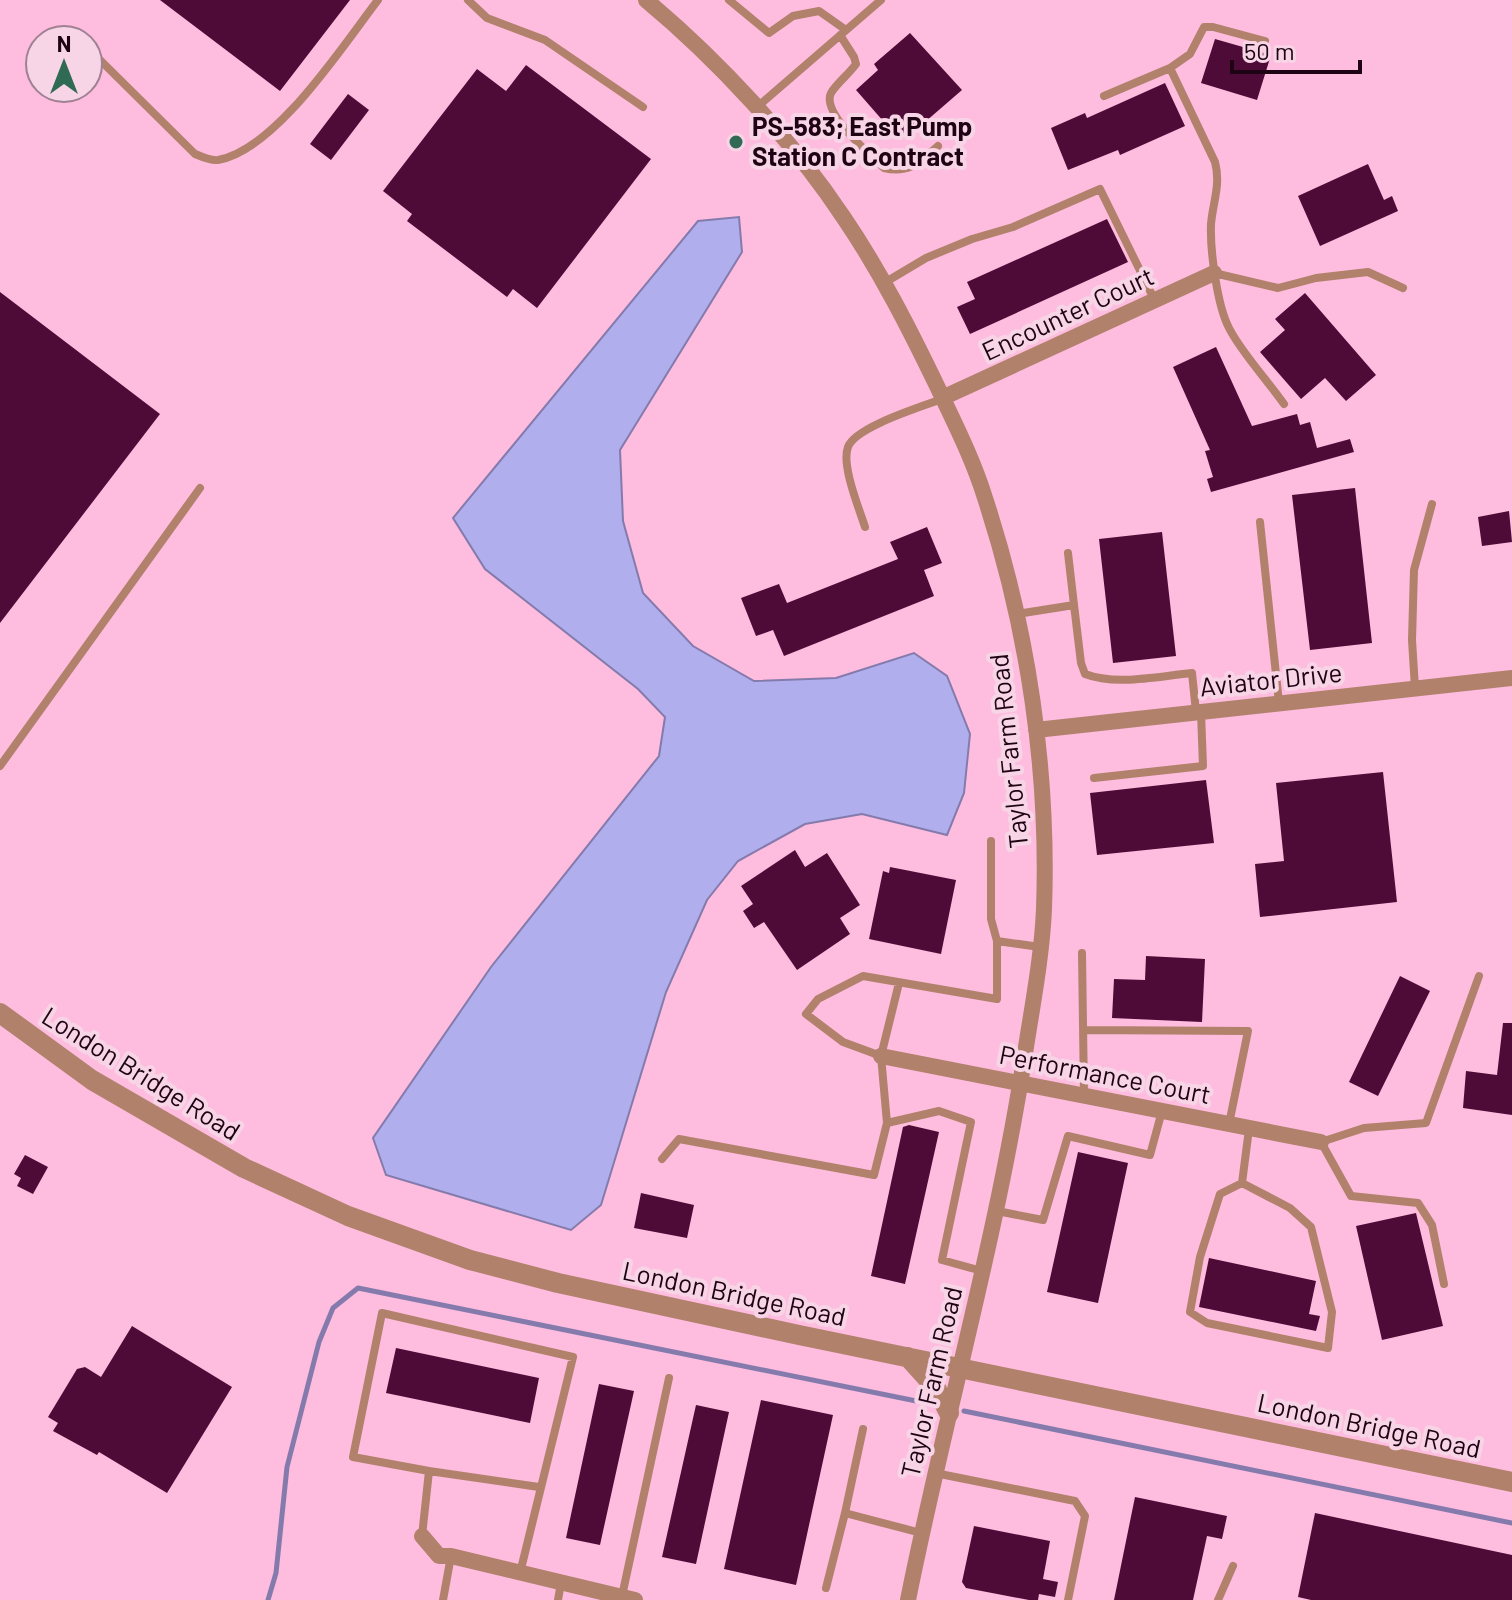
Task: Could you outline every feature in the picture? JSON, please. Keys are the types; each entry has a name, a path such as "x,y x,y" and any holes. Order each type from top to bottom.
{"street":[{"name":"Taylor Farm Road","path":"646,0 708,58 797,155 843,216 884,283 942,398 983,492 1017,614 1036,730 1044,845 1044,912 1021,1083 997,1211 908,1600"},
{"name":"Encounter Court","path":"942,398 1214,273"},
{"name":"Aviator Drive","path":"1036,730 1512,678"},
{"name":"London Bridge Road","path":"0,1013 92,1080 202,1146 287,1189 409,1239 470,1260 558,1283 1512,1482"},
{"name":"Performance Court","path":"881,1056 1321,1142"},
{"path":"908,1357 927,1376 949,1413"},
{"path":"422,1536 439,1556 451,1556 519,1574 559,1592 629,1599"}],"lane":[{"path":"104,64 195,154 215,161 234,155 294,110 378,0"},
{"path":"468,0 487,18 545,40 643,107"},
{"path":"729,0 769,33 793,16 819,11 843,33 856,64 832,92 829,101 833,115 884,168 894,171 914,168 938,146"},
{"path":"756,109 881,0"},
{"path":"1104,96 1170,68 1190,54 1204,27 1265,41"},
{"path":"1170,68 1218,174 1219,188 1211,223 1214,273 1228,327 1284,404"},
{"path":"884,283 926,258 972,239 1013,227 1100,189 1155,301"},
{"path":"1214,273 1278,288 1316,278 1368,272 1403,288"},
{"path":"865,527 847,465 848,446 860,432 942,398"},
{"path":"0,766 200,488"},
{"path":"1415,688 1412,640 1414,570 1432,504"},
{"path":"1260,522 1279,703"},
{"path":"1068,553 1085,674 1116,679 1192,673 1198,712 1203,766 1094,778"},
{"path":"1017,614 1074,605"},
{"path":"881,1056 843,1042 806,1014 818,999 863,976 997,999 997,941 991,919 991,841"},
{"path":"997,941 1040,947"},
{"path":"1082,953 1084,1096"},
{"path":"1444,1284 1432,1225 1418,1203 1351,1196 1321,1142 1364,1128 1426,1123 1479,976"},
{"path":"662,1159 679,1139 874,1175 887,1123 881,1056 899,983"},
{"path":"1084,1030 1248,1031 1229,1124"},
{"path":"887,1123 939,1111 971,1122 942,1260 982,1271"},
{"path":"997,1211 1043,1220 1068,1136 1150,1155 1162,1111"},
{"path":"1242,1183 1249,1128"},
{"path":"1242,1183 1290,1208 1311,1227 1332,1312 1328,1348 1207,1323 1190,1312 1200,1257 1220,1194 1242,1183"},
{"path":"519,1574 573,1357 382,1313 353,1457 539,1487"},
{"path":"629,1599 669,1378"},
{"path":"826,1588 863,1429"},
{"path":"422,1536 429,1471"},
{"path":"935,1473 1075,1501 1085,1516 1068,1600"},
{"path":"845,1513 921,1533"},
{"path":"443,1600 451,1556"},
{"path":"1218,1600 1233,1566"}],"water":[{"path":"739,217 742,252 620,450 623,521 643,593 693,646 754,681 836,678 914,653 947,676 970,734 964,793 947,835 862,814 805,824 738,861 707,900 666,992 601,1205 571,1230 386,1175 373,1138 491,967 659,756 665,717 638,689 485,569 453,518 698,221"}],"building":[{"path":"160,0 350,0 280,91"},
{"path":"910,33 962,90 925,122 922,118 898,138 856,90 878,70 874,64"},
{"path":"1215,39 1271,55 1257,100 1201,83"},
{"path":"526,65 651,159 537,308 513,289 507,297 407,221 412,214 383,191 477,69 506,91"},
{"path":"1165,83 1185,126 1120,155 1118,150 1068,170 1051,128 1085,113 1087,118"},
{"path":"348,94 369,110 331,160 310,144"},
{"path":"1368,164 1384,200 1392,196 1398,211 1320,246 1298,196"},
{"path":"1107,219 1128,262 970,334 957,307 975,299 967,282"},
{"path":"0,292 160,414 0,623"},
{"path":"1305,293 1376,375 1346,401 1325,378 1301,399 1260,352 1285,330 1275,319"},
{"path":"1216,347 1252,426 1297,414 1300,425 1310,422 1317,448 1350,439 1354,452 1211,492 1207,479 1213,477 1205,451 1210,450 1173,367"},
{"path":"1355,488 1372,643 1310,650 1292,495"},
{"path":"1509,511 1512,542 1482,546 1478,517"},
{"path":"927,527 942,563 924,570 934,596 784,656 773,630 756,636 741,598 779,584 787,603 898,559 890,542"},
{"path":"1162,532 1176,656 1113,663 1099,539"},
{"path":"1383,772 1397,902 1260,917 1255,864 1284,861 1276,783"},
{"path":"1206,780 1214,843 1097,855 1090,793"},
{"path":"795,850 805,867 827,853 860,905 840,918 850,934 797,970 764,922 754,928 743,911 753,904 741,886"},
{"path":"890,867 956,880 941,954 869,939 883,871 889,873"},
{"path":"1146,956 1205,959 1202,1022 1112,1018 1114,979 1145,980"},
{"path":"1400,976 1430,991 1378,1096 1349,1082"},
{"path":"1503,1023 1512,1023 1512,1115 1463,1108 1466,1071 1497,1075"},
{"path":"909,1125 939,1132 905,1284 871,1276 903,1127"},
{"path":"1078,1152 1128,1163 1098,1303 1047,1292"},
{"path":"25,1155 48,1167 33,1194 17,1186 21,1178 14,1174"},
{"path":"641,1193 694,1205 687,1238 634,1228"},
{"path":"1416,1213 1443,1326 1382,1340 1356,1226"},
{"path":"1209,1258 1316,1281 1309,1314 1320,1316 1316,1331 1199,1307"},
{"path":"132,1326 232,1387 167,1493 99,1452 97,1455 53,1431 58,1423 48,1417 77,1369 85,1367 101,1377"},
{"path":"396,1348 539,1378 530,1423 386,1393"},
{"path":"599,1384 634,1391 600,1545 566,1538"},
{"path":"761,1400 833,1415 796,1585 724,1569"},
{"path":"696,1405 729,1412 696,1564 662,1557"},
{"path":"1135,1497 1227,1516 1222,1539 1207,1536 1193,1600 1114,1600"},
{"path":"1315,1513 1512,1555 1512,1600 1311,1600 1298,1597"},
{"path":"974,1526 1050,1541 1043,1579 1058,1582 1055,1597 1039,1594 1038,1600 1029,1600 966,1588 962,1582"}],"waterway":[{"path":"268,1600 276,1573 287,1467 319,1342 333,1308 358,1288 936,1405"},
{"path":"964,1411 1512,1523"}],"place":[{"name":"PS-583; East Pump Station C Contract","path":"736,142"}]}
